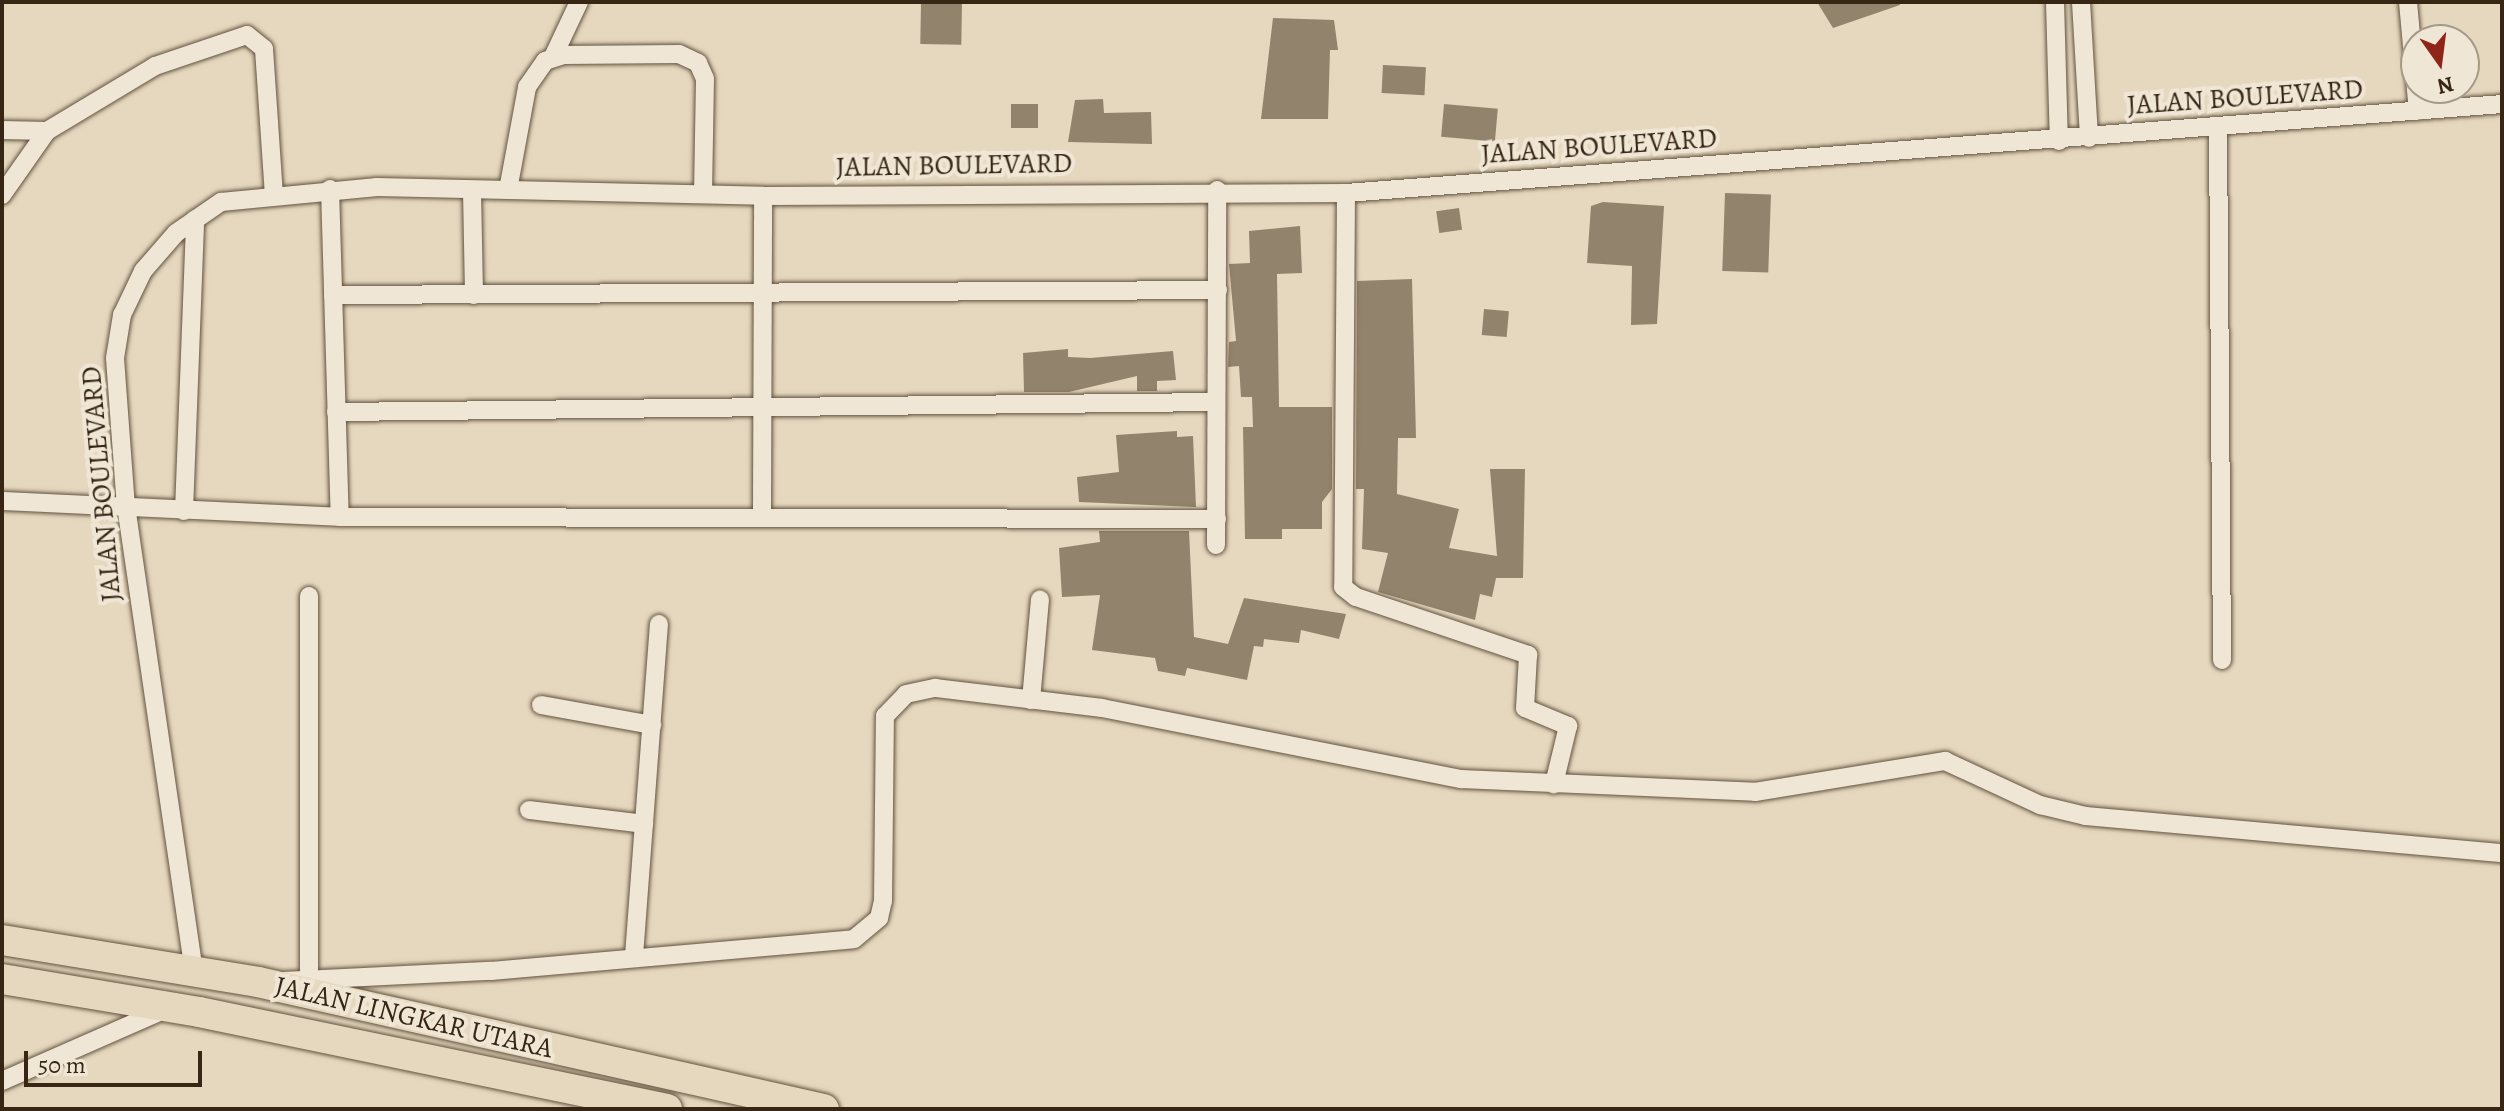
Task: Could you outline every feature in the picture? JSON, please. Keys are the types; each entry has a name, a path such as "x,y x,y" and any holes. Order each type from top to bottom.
{"main road":[{"name":"JALAN LINGKAR UTARA","path":"2,940 258,982 824,1109"},
{"name":"JALAN LINGKAR UTARA","path":"2,979 169,1008 667,1109"},
{"path":"498,1074 508,1039"}],"street":[{"path":"508,190 527,87 553,57 579,2"},
{"path":"2055,2 2059,141"},
{"path":"2081,2 2089,138"},
{"path":"2408,2 2418,111"},
{"path":"2,195 47,131 155,66 247,35 264,49 274,194"},
{"path":"553,57 679,54 698,63 705,79 703,194"},
{"name":"JALAN BOULEVARD","path":"194,972 126,508 115,358 122,315 143,271 195,219 221,202 330,189 763,196 1217,190 1346,193 2059,141 2502,104"},
{"path":"2218,127 2222,660"},
{"path":"2,130 47,131"},
{"path":"330,189 340,517"},
{"path":"472,190 474,295"},
{"path":"1216,545 1217,190"},
{"path":"1346,193 1343,587 1356,597 1528,655 1525,708 1568,726 1554,784"},
{"path":"762,514 763,196"},
{"path":"184,511 195,219"},
{"path":"333,295 764,295 1218,290"},
{"path":"336,412 764,410 1216,402"},
{"path":"2,501 340,517 762,514 1217,519"},
{"path":"309,596 309,977"},
{"path":"1031,700 1040,599"},
{"path":"634,956 659,624"},
{"path":"258,982 309,977 491,971 854,939 868,932 883,901 885,716 895,701 935,688 1031,700 1461,779 1755,792 1945,761 2040,805 2086,816 2502,853"},
{"path":"541,705 652,725"},
{"path":"529,810 644,824"},
{"path":"2,1081 169,1008"}],"building":[{"path":"1817,2 1899,2 1900,5 1833,28"},
{"path":"921,3 962,4 961,45 920,44"},
{"path":"1273,18 1334,20 1338,50 1330,50 1328,119 1261,119"},
{"path":"1383,65 1426,67 1424,95 1382,93"},
{"path":"1103,99 1104,113 1151,112 1152,144 1068,142 1075,100"},
{"path":"1011,104 1038,104 1038,128 1011,128"},
{"path":"1444,104 1498,109 1495,142 1441,137"},
{"path":"1725,193 1771,195 1768,273 1722,271"},
{"path":"1603,202 1664,206 1657,324 1631,325 1632,266 1587,263 1591,206"},
{"path":"1459,208 1462,230 1439,233 1436,211"},
{"path":"1300,226 1302,273 1277,274 1279,407 1332,407 1332,489 1322,502 1322,529 1282,529 1282,539 1245,539 1243,427 1253,427 1252,397 1241,397 1239,366 1228,367 1229,342 1236,341 1229,264 1250,263 1249,231"},
{"path":"1412,279 1416,438 1398,438 1397,494 1459,509 1449,548 1497,556 1490,469 1525,469 1523,578 1496,578 1492,597 1480,594 1475,620 1378,592 1388,553 1362,549 1364,489 1356,489 1357,281"},
{"path":"1484,309 1509,311 1507,337 1482,335"},
{"path":"1068,349 1068,357 1090,358 1173,351 1176,380 1157,381 1157,391 1137,391 1137,376 1069,392 1024,392 1023,353"},
{"path":"1177,431 1177,437 1193,436 1196,507 1079,502 1077,477 1119,472 1116,435"},
{"path":"1099,531 1189,531 1194,637 1228,644 1244,598 1346,614 1339,639 1301,630 1299,643 1264,639 1263,647 1254,646 1247,680 1187,668 1185,676 1158,671 1155,658 1092,650 1100,595 1062,597 1059,548 1100,542"}]}
